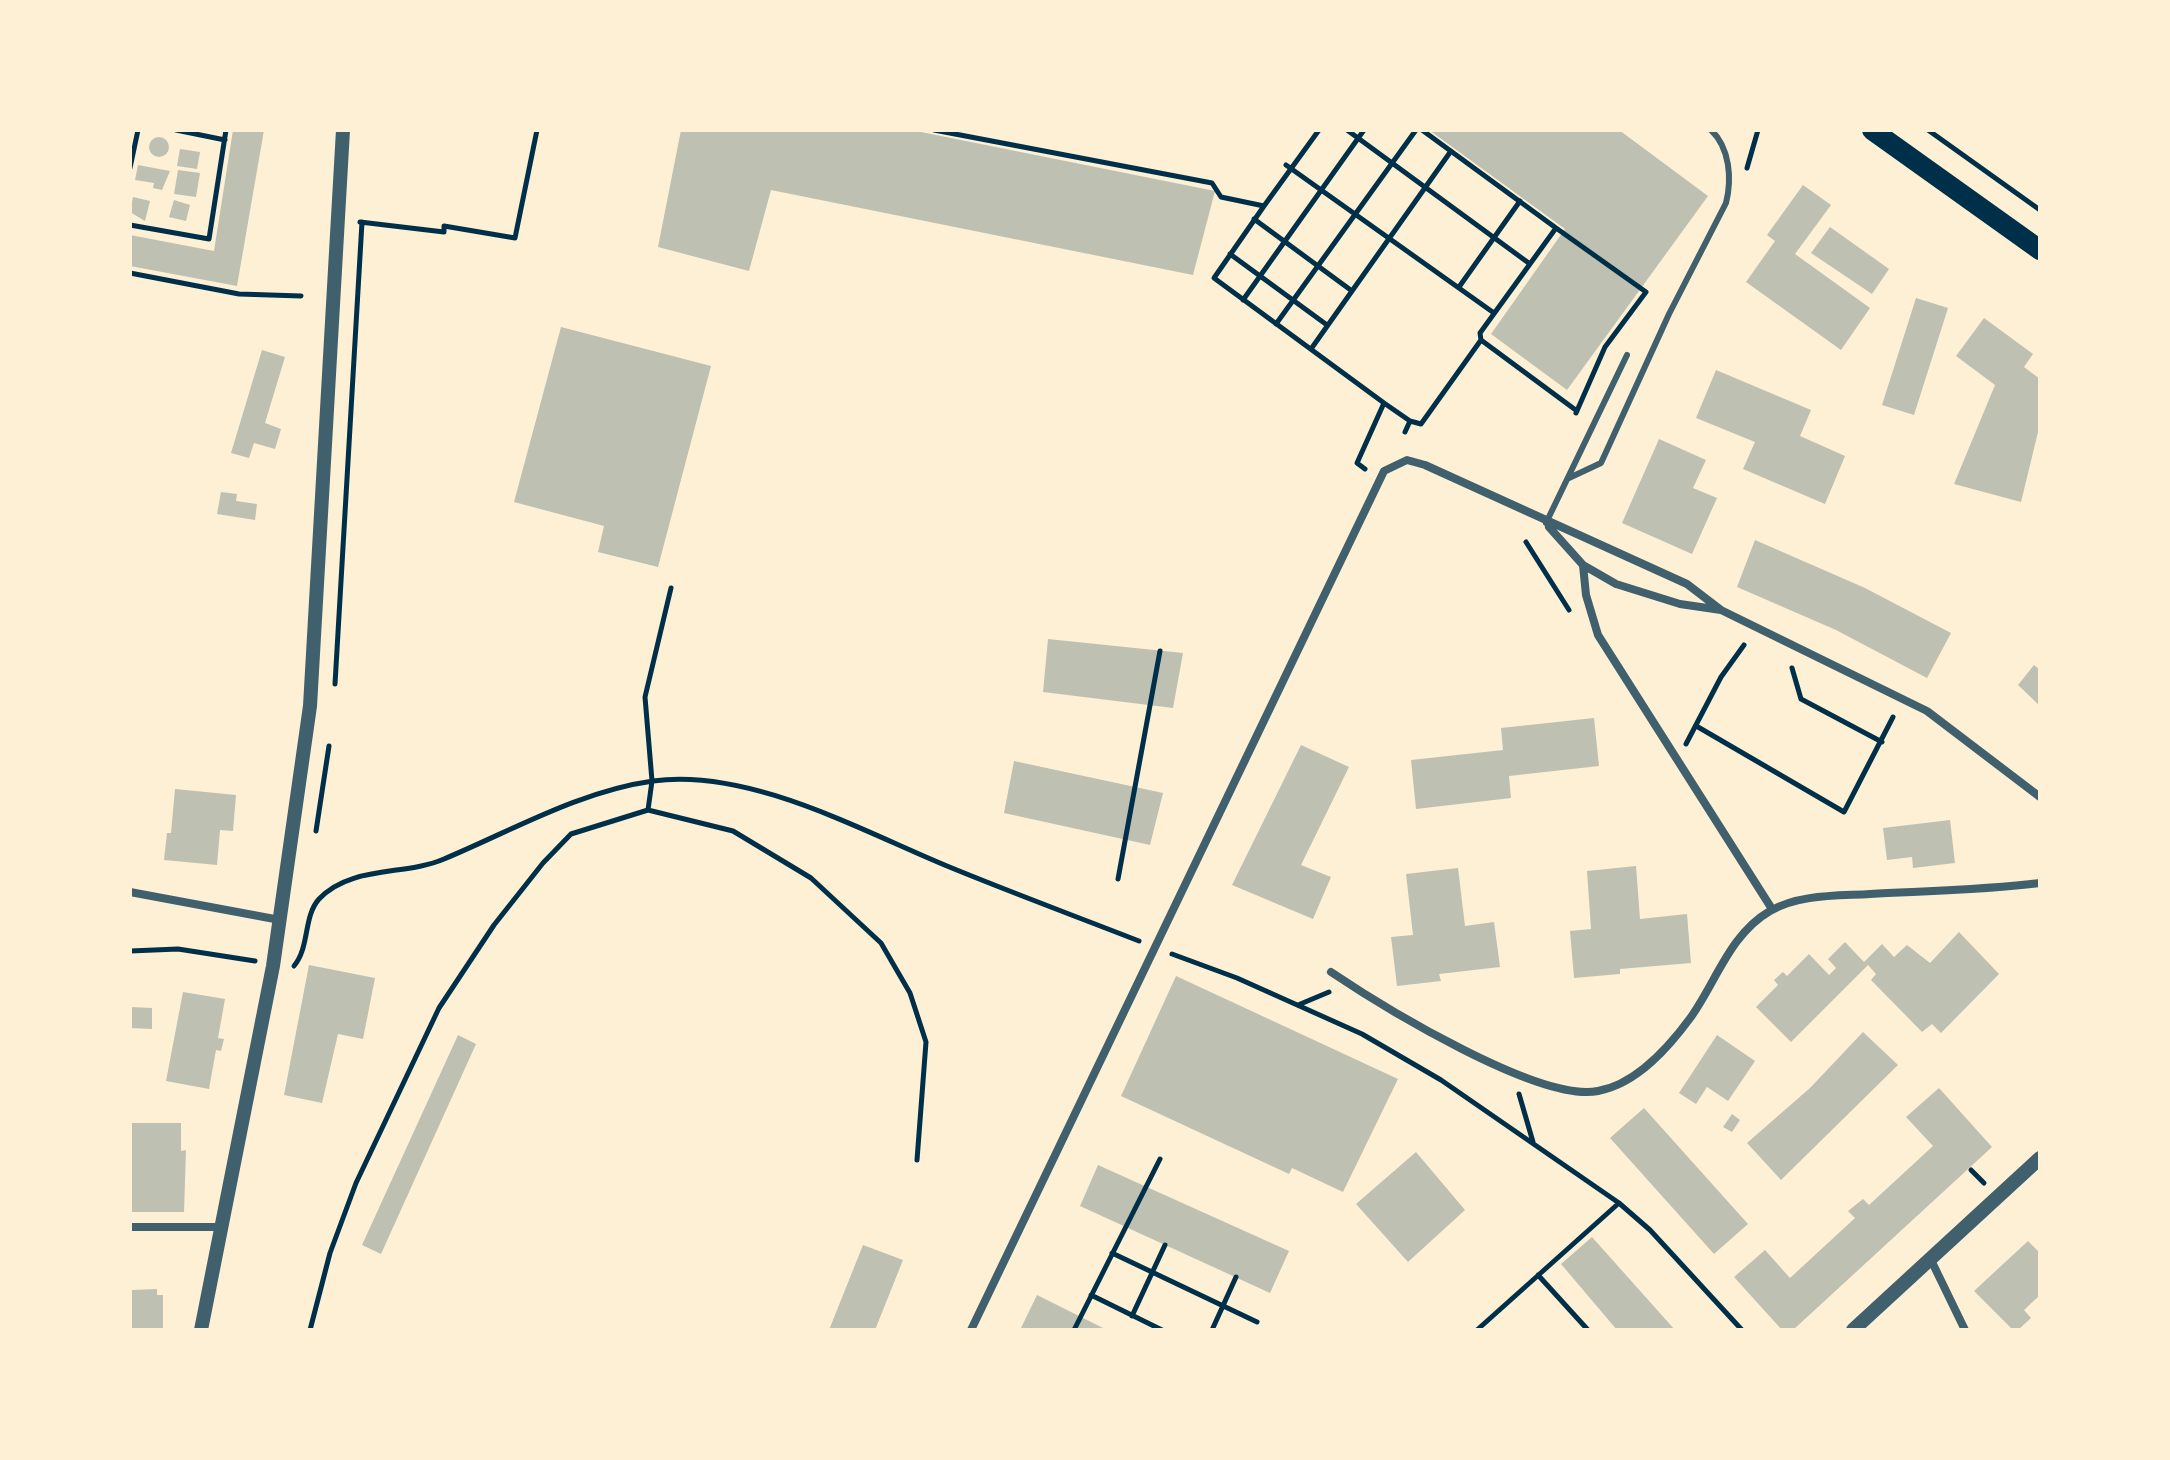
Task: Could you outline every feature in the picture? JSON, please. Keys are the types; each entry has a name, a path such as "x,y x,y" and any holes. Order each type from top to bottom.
{"main road":[{"path":"1872,130 2040,250"}],"street":[{"path":"201,1330 280,920 310,706 343,130"},
{"path":"971,1330 1379,478 1392,465 1415,461 1546,523 1687,584 1721,610 1927,711 2040,797"},
{"path":"1546,523 1583,565 1616,584 1680,604 1721,610"},
{"path":"1583,565 1586,595 1598,635 1772,909"},
{"path":"1331,972 1512,1074 1545,1087 1584,1094 1602,1091 1639,1071 1677,1035 1741,936 1772,909 1824,897 2040,883"},
{"path":"130,892 280,920"},
{"path":"1853,1330 2040,1158"},
{"path":"130,1227 222,1227"},
{"path":"1931,1260 1965,1330"}],"lane":[{"path":"1569,478 1601,463 1669,314 1726,203 1730,187 1726,154 1711,130"},
{"path":"1546,523 1627,355"}],"path":[{"path":"130,168 138,130"},
{"path":"176,130 225,140"},
{"path":"130,225 209,239 226,130"},
{"path":"359,221 444,232 444,226 515,238 537,130"},
{"path":"934,130 959,132 1212,183 1221,197 1264,206"},
{"path":"1319,130 1289,166 1214,278 1410,421 1421,424 1481,340 1480,333 1556,228"},
{"path":"1347,130 1530,264"},
{"path":"1243,300 1364,130"},
{"path":"1276,324 1416,130"},
{"path":"1422,130 1646,292 1605,347 1576,414 1481,340"},
{"path":"1745,176 1758,130"},
{"path":"1928,130 2040,210"},
{"path":"1311,349 1451,151"},
{"path":"1289,166 1494,313"},
{"path":"1459,287 1520,201"},
{"path":"1254,219 1352,291"},
{"path":"1230,254 1327,325"},
{"path":"130,273 239,294 301,296"},
{"path":"1357,463 1384,403"},
{"path":"1405,432 1410,421"},
{"path":"648,810 652,781 645,697 671,588"},
{"path":"1677,758 1698,727 1721,677 1744,645"},
{"path":"1118,879 1160,651"},
{"path":"1792,668 1796,690 1811,707 1882,742"},
{"path":"1698,727 1844,812 1893,717"},
{"path":"290,969 302,954 313,907 322,896 378,871 422,869 575,802 652,781 684,778 725,783 780,799 1140,942"},
{"path":"310,1330 330,1253 356,1183 439,1008 494,925 543,863 571,834 648,810 733,831 811,878 881,943 910,993 926,1042 917,1160"},
{"path":"130,951 178,949 256,961"},
{"path":"1169,953 1362,1034 1441,1080 1619,1203 1650,1230 1742,1330"},
{"path":"1298,1005 1349,984"},
{"path":"1512,1074 1534,1144"},
{"path":"1074,1330 1160,1159"},
{"path":"1971,1170 1990,1189"},
{"path":"1477,1330 1619,1203"},
{"path":"1132,1316 1165,1245"},
{"path":"1112,1253 1257,1322"},
{"path":"1538,1275 1588,1330"},
{"path":"1212,1330 1236,1277"},
{"path":"1091,1295 1162,1330"}],"building":[{"path":"233,130 264,130 237,286 130,266 130,235 214,251"},
{"path":"681,130 911,130 1215,191 1193,275 771,190 749,271 658,247"},
{"path":"1429,130 1619,130 1708,196 1567,390 1491,334 1565,229"},
{"path":"159,137 166,140 169,147 166,154 159,157 152,154 149,147 152,140"},
{"path":"180,149 200,152 197,169 177,166"},
{"path":"138,165 170,171 162,190 153,188 154,183 135,180"},
{"path":"178,170 200,173 196,197 174,194"},
{"path":"1803,185 1831,205 1795,254 1870,308 1841,350 1746,282 1775,241 1767,235"},
{"path":"133,197 150,201 145,221 130,212"},
{"path":"174,200 190,205 186,221 169,217"},
{"path":"1830,227 1889,269 1872,294 1811,253"},
{"path":"1916,298 1948,308 1914,415 1882,405"},
{"path":"1984,318 2033,354 2024,367 2040,379 2040,424 2021,502 1954,484 1995,385 1956,356"},
{"path":"561,327 711,366 658,567 598,552 604,526 514,502"},
{"path":"262,350 285,357 265,423 281,429 275,449 254,443 249,458 231,453"},
{"path":"1716,370 1811,410 1800,436 1845,456 1825,504 1743,469 1755,442 1696,418"},
{"path":"1659,439 1706,460 1693,488 1717,498 1692,554 1622,523"},
{"path":"221,492 237,494 236,501 257,504 255,520 217,514"},
{"path":"1755,540 1865,588 1951,633 1927,678 1836,630 1737,587"},
{"path":"1048,639 1183,653 1173,708 1043,692"},
{"path":"2034,665 2040,670 2040,706 2018,685"},
{"path":"1594,718 1599,766 1509,776 1511,798 1416,809 1411,760 1503,750 1501,728"},
{"path":"1301,745 1349,767 1301,865 1331,877 1313,919 1232,885"},
{"path":"1014,761 1163,793 1150,845 1004,813"},
{"path":"175,789 236,795 233,831 220,830 217,865 164,860 167,833 171,833"},
{"path":"1950,820 1955,863 1913,868 1912,857 1887,860 1883,828"},
{"path":"1636,866 1640,919 1687,914 1691,963 1620,969 1620,974 1574,978 1570,931 1591,929 1587,871"},
{"path":"1458,868 1465,926 1494,922 1500,967 1439,974 1441,981 1397,986 1391,937 1413,935 1406,874"},
{"path":"1959,932 1999,974 1941,1033 1932,1024 1922,1032 1871,980 1876,974 1868,965 1791,1042 1756,1007 1778,985 1774,980 1783,972 1787,976 1809,954 1829,975 1836,968 1828,959 1845,942 1864,962 1882,944 1894,957 1907,945 1930,963"},
{"path":"309,965 375,978 363,1039 338,1034 322,1103 284,1095"},
{"path":"1176,976 1398,1079 1343,1192 1292,1168 1289,1174 1121,1096"},
{"path":"183,992 225,999 218,1038 224,1039 221,1051 216,1050 209,1089 166,1081"},
{"path":"130,1007 152,1008 152,1029 130,1028"},
{"path":"1863,1032 1898,1065 1781,1180 1747,1143 1810,1088"},
{"path":"458,1035 476,1044 381,1254 362,1245"},
{"path":"1717,1035 1755,1061 1728,1101 1707,1087 1696,1104 1679,1093"},
{"path":"1939,1088 1992,1147 1793,1330 1782,1330 1734,1277 1765,1250 1790,1278 1855,1218 1848,1211 1863,1199 1869,1205 1933,1146 1906,1117"},
{"path":"1644,1108 1748,1224 1714,1254 1610,1138"},
{"path":"1732,1114 1740,1120 1732,1132 1723,1127"},
{"path":"130,1123 181,1123 181,1151 186,1150 184,1212 130,1212"},
{"path":"1416,1152 1465,1210 1408,1262 1356,1204"},
{"path":"1098,1165 1289,1251 1270,1293 1080,1206"},
{"path":"1592,1237 1675,1330 1617,1330 1561,1264"},
{"path":"2028,1241 2040,1253 2040,1295 2024,1310 2031,1318 2018,1330 2013,1330 1974,1291"},
{"path":"863,1245 903,1260 875,1330 829,1330"},
{"path":"157,1289 157,1295 163,1295 163,1330 130,1330 132,1290"},
{"path":"1037,1295 1107,1330 1020,1330"}]}
